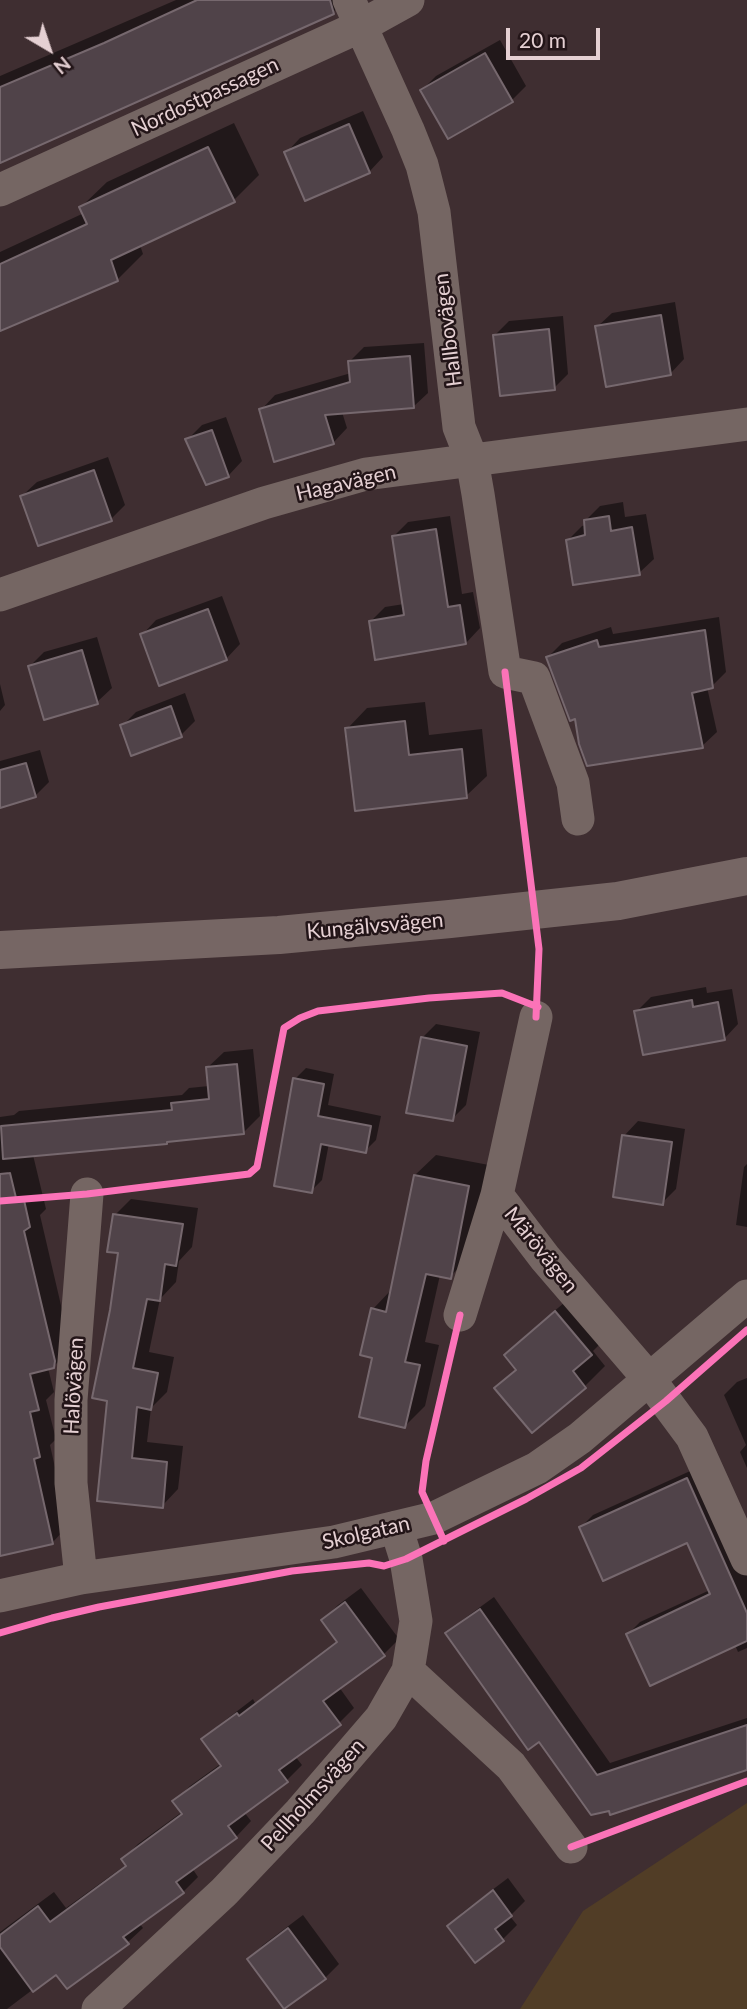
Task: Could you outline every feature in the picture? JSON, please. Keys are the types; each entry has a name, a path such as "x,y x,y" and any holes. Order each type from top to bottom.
{"main road":[{"name":"Kungälvsvägen","path":"0,950 279,935 450,919 618,901 747,876"}],"street":[{"name":"Nordostpassagen","path":"0,190 355,13 408,0"},
{"name":"Hallbovägen","path":"355,13 422,165 434,212 459,427 472,460 505,672 534,678 573,783 578,819"},
{"name":"Hagavägen","path":"0,594 264,503 366,474 747,424"},
{"name":"Märövägen","path":"536,1017 497,1195 545,1258 649,1380 692,1437 747,1559"},
{"name":"Halövägen","path":"81,1577 71,1483 71,1400 88,1194"},
{"path":"460,1315 497,1195"},
{"name":"Skolgatan","path":"0,1595 81,1577 334,1542 434,1518 537,1468 580,1438 747,1296"},
{"name":"Pellholmsvägen","path":"98,2009 223,1892 300,1812 381,1718 408,1671 416,1621 406,1559 396,1527"},
{"path":"408,1671 511,1766 571,1847"}],"shaded area":[{"path":"747,1803 747,2009 520,2009 583,1911"}],"building":[{"path":"197,0 330,0 334,14 0,163 0,87"},
{"path":"485,53 513,102 448,139 420,90"},
{"path":"349,124 370,173 305,201 284,152"},
{"path":"208,147 235,202 111,260 118,281 0,331 0,264 87,224 79,207"},
{"path":"661,315 671,375 606,387 595,326"},
{"path":"549,329 555,390 500,396 493,335"},
{"path":"410,356 414,408 325,415 334,444 274,462 259,409 350,382 348,361"},
{"path":"212,430 229,477 206,485 185,439"},
{"path":"94,470 112,521 38,546 20,496"},
{"path":"609,516 611,531 632,527 640,575 573,585 566,540 585,535 584,520"},
{"path":"436,529 448,607 460,605 466,644 375,660 369,621 404,615 392,536"},
{"path":"208,609 227,660 159,686 140,634"},
{"path":"705,630 713,688 692,693 703,748 587,766 579,744 575,719 570,721 546,657 597,640 599,647"},
{"path":"82,650 98,704 44,720 28,666"},
{"path":"171,706 182,737 131,756 120,725"},
{"path":"405,721 409,755 462,749 467,798 355,811 345,728"},
{"path":"26,763 36,797 0,808 0,770"},
{"path":"692,1000 693,1007 718,1002 725,1040 643,1055 634,1011"},
{"path":"421,1037 467,1046 453,1121 406,1113"},
{"path":"237,1064 244,1134 3,1159 1,1126 172,1110 171,1103 209,1099 206,1067"},
{"path":"293,1078 324,1084 318,1116 371,1126 366,1153 321,1144 312,1193 274,1186"},
{"path":"622,1135 672,1142 663,1205 613,1197"},
{"path":"10,1173 17,1202 24,1200 30,1227 24,1231 55,1361 54,1368 30,1374 39,1410 30,1412 40,1457 34,1459 53,1544 0,1556 0,1174"},
{"path":"414,1175 469,1186 451,1279 426,1274 405,1362 420,1365 405,1428 359,1417 372,1358 360,1355 371,1308 386,1312"},
{"path":"113,1214 183,1224 176,1266 165,1264 160,1301 147,1299 133,1368 158,1373 151,1410 137,1407 132,1458 167,1462 163,1508 97,1501 107,1401 92,1398 110,1310 118,1253 107,1252"},
{"path":"555,1311 592,1355 573,1371 586,1388 532,1433 494,1388 516,1370 504,1355"},
{"path":"687,1478 747,1613 747,1641 650,1686 626,1634 710,1594 687,1543 603,1581 579,1527"},
{"path":"345,1602 385,1656 323,1701 341,1725 279,1770 288,1782 228,1826 237,1838 176,1882 184,1893 123,1937 129,1944 67,1989 56,1975 33,1992 0,1947 0,1935 38,1906 50,1922 126,1866 121,1859 182,1814 172,1801 221,1766 201,1739 237,1713 239,1716 337,1642 321,1620"},
{"path":"480,1609 597,1775 747,1725 747,1770 610,1815 609,1811 591,1815 539,1742 528,1750 445,1633"},
{"path":"493,1890 512,1916 495,1929 504,1941 475,1963 447,1926"},
{"path":"288,1928 326,1979 284,2009 247,1959"}],"cycle path":[{"path":"505,672 539,949 536,1017"},
{"path":"0,1201 87,1194 249,1174 257,1167 284,1028 318,1011 429,998 502,993 538,1007"},
{"path":"444,1541 422,1492 426,1461 460,1315"},
{"path":"0,1633 99,1607 292,1571 369,1563 384,1566 406,1559 526,1499 581,1468 666,1401 747,1330"},
{"path":"571,1847 747,1781"}]}
